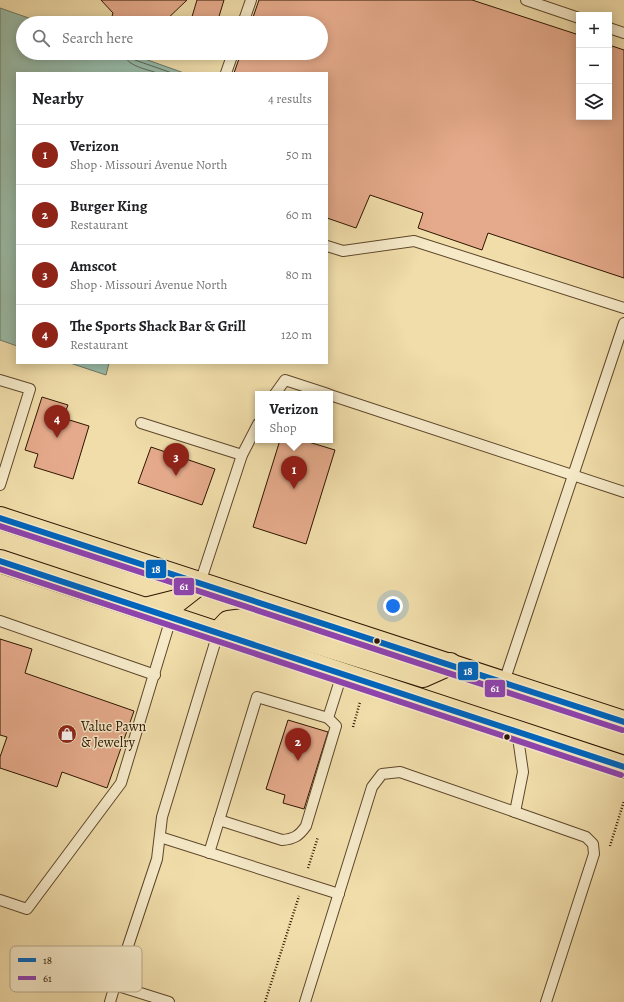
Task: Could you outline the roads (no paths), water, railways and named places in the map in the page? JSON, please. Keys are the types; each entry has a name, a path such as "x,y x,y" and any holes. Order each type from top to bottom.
{"main road":[{"path":"0,518 624,722"},
{"path":"0,561 624,766"},
{"path":"145,609 177,601 200,583"},
{"path":"218,633 228,622 244,620 423,676 450,664"}],"lane":[{"path":"245,16 251,0"},
{"path":"526,0 576,17"},
{"path":"612,29 624,33"},
{"path":"226,72 231,60"},
{"path":"328,246 343,251 414,241 624,308"},
{"path":"504,682 575,476 624,324"},
{"path":"0,380 30,389 0,485"},
{"path":"277,391 285,380 320,391"},
{"path":"333,395 624,492"},
{"path":"141,423 242,455"},
{"path":"200,583 242,455 255,430"},
{"path":"0,900 27,909 121,783 155,675 171,618"},
{"path":"0,621 155,675"},
{"path":"128,946 157,859 162,817 218,633"},
{"path":"328,718 342,674"},
{"path":"209,853 219,820 257,697 328,718 336,726 306,826 299,835 292,840 282,840 219,820"},
{"path":"516,809 523,772 517,731"},
{"path":"305,1002 372,787 382,774 400,772 516,809 586,837 593,844 594,854 546,1002"},
{"path":"160,837 339,894"},
{"path":"110,1002 113,992"},
{"path":"137,992 169,1002"}],"water":[{"path":"0,8 23,16 16,16 16,60 148,60 181,72 16,72 16,346 0,340"},
{"path":"73,364 109,364 106,375"}],"place":[{"name":"The Sports Shack Bar & Grill","path":"57,438"},
{"name":"Amscot","path":"176,476"},
{"name":"Verizon","path":"294,489"},
{"name":"Value Pawn & Jewelry","path":"67,734"},
{"name":"Burger King","path":"298,761"}]}
